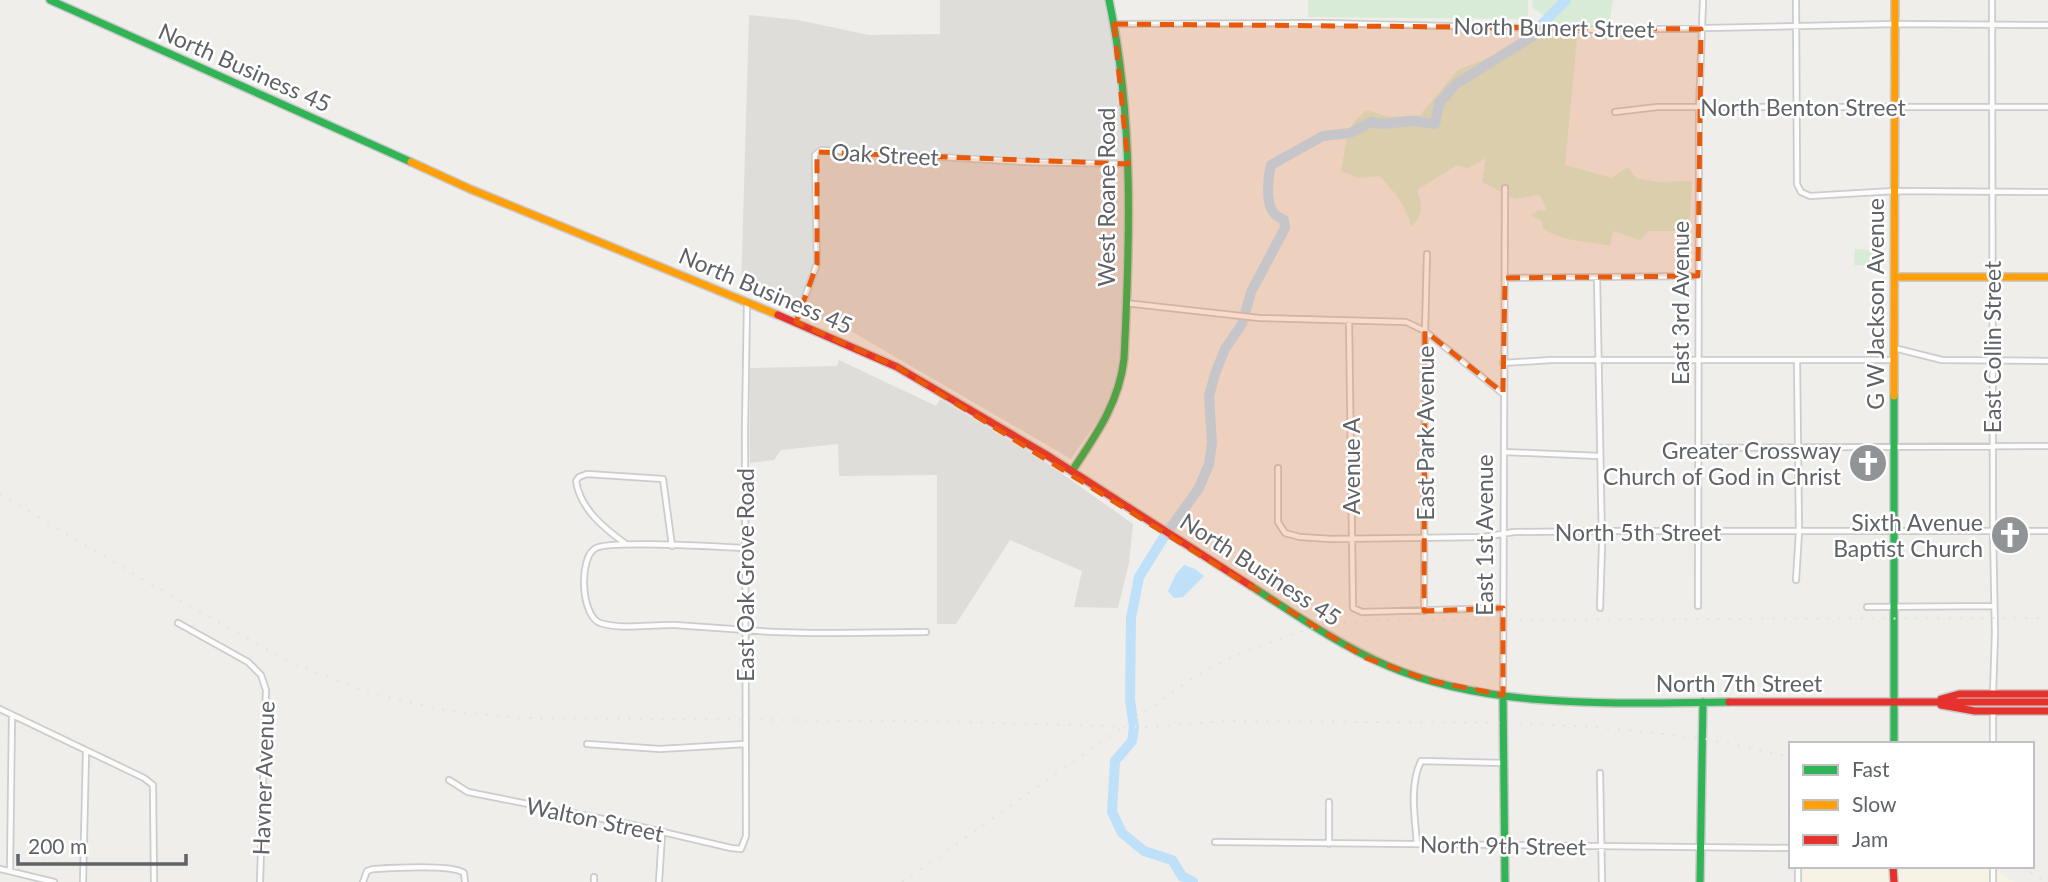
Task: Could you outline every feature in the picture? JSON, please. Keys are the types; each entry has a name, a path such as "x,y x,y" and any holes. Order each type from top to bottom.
{"main road":[{"name":"North Business 45","path":"50,0 470,189 853,347 926,383 1072,471 1345,646 1395,670 1431,681"},
{"name":"West Roane Road","path":"1109,0 1122,70 1128,164 1129,225 1125,303"},
{"name":"G W Jackson Avenue","path":"1894,742 1895,0"},
{"path":"1895,277 2048,277"},
{"path":"1072,471 1107,417 1118,392 1124,362 1125,303"},
{"name":"North 7th Street","path":"1431,681 1503,695 1602,702 2048,702"},
{"path":"1931,702 1959,694 2048,694"},
{"name":"East 1st Avenue","path":"1503,695 1505,882"},
{"path":"1700,882 1703,702"},
{"path":"1931,702 1958,710 2048,711"}],"street":[{"name":"East 3rd Avenue","path":"1698,606 1699,108 1703,0"},
{"path":"1796,0 1797,184 1801,192 1810,196 1894,191 2048,192"},
{"name":"East Collin Street","path":"1992,0 1993,694"},
{"name":"North Bunert Street","path":"1114,24 1324,23 1527,29 1701,29 1722,26 1895,24 2048,26"},
{"name":"North Benton Street","path":"1615,112 1657,107 2048,107"},
{"name":"Oak Street","path":"796,322 817,264 814,165 815,155 821,150 1025,162 1128,164"},
{"name":"East 1st Avenue","path":"1503,695 1505,188"},
{"name":"East Park Avenue","path":"1424,611 1424,331 1427,254"},
{"path":"1505,278 1698,275"},
{"path":"1597,277 1602,531 1600,608"},
{"name":"East Oak Grove Road","path":"743,847 746,836 747,302"},
{"name":"West Roane Road","path":"1125,303 1259,318 1396,320 1424,331 1503,393"},
{"name":"Avenue A","path":"1349,321 1354,610 1424,611"},
{"path":"1894,348 1942,360 2048,361"},
{"path":"1503,363 1894,360"},
{"path":"1797,361 1797,580"},
{"path":"1700,448 2048,446"},
{"path":"1504,452 1599,456"},
{"name":"North 5th Street","path":"1278,468 1278,522 1285,533 1300,537 1484,537 1602,531 2048,531"},
{"path":"627,545 590,511 578,493 576,481 579,477 587,474 658,477 664,482 672,546"},
{"path":"745,548 627,545 598,547 589,555 584,570 590,616 605,624 746,630 926,632"},
{"path":"1867,607 1994,606"},
{"path":"1424,611 1503,608"},
{"name":"Havner Avenue","path":"178,623 248,662 261,675 266,690 261,882"},
{"path":"0,709 144,778 153,785 154,882"},
{"path":"1993,711 1993,742"},
{"path":"10,871 12,715"},
{"path":"587,744 660,749 745,744"},
{"path":"83,882 86,752"},
{"path":"1418,844 1414,807 1416,771 1421,761 1504,763"},
{"path":"1600,773 1602,882"},
{"name":"Walton Street","path":"449,780 468,792 633,825 730,848 743,847"},
{"path":"1329,802 1329,844"},
{"path":"659,882 663,834"},
{"name":"North 9th Street","path":"1214,842 1789,848"},
{"path":"363,882 367,871 373,869 417,868 458,869 464,873 465,882"},
{"path":"0,869 54,882"}],"highlighted area":[{"path":"1114,24 1701,29 1698,276 1505,278 1503,393 1425,331 1424,611 1503,608 1503,695 1431,681 1366,658 897,367 796,322 817,264 817,152 1128,164"}],"shaded area":[{"path":"940,0 1104,0 1118,59 1125,186 1125,258 1118,371 1113,393 1105,410 1071,459 849,330 741,290 749,15 798,20 869,35 940,34"},
{"path":"839,360 936,406 940,399 1040,458 1133,524 1129,563 1118,608 1074,607 1082,571 1010,540 956,624 937,624 937,475 839,476 838,444 781,450 774,460 750,463 750,368 837,366"},
{"path":"1802,868 1993,868 2014,882 1801,882"}],"green space":[{"path":"1308,0 1528,0 1528,19 1308,17"},
{"path":"1533,0 1613,0 1609,26 1556,25 1532,7"},
{"path":"1541,36 1577,38 1565,165 1612,178 1628,167 1636,178 1657,182 1692,181 1689,231 1649,231 1640,240 1613,231 1610,246 1559,236 1542,228 1543,222 1531,215 1539,210 1547,211 1540,195 1515,199 1482,182 1486,158 1468,168 1457,165 1417,190 1421,210 1411,227 1399,199 1379,176 1358,178 1341,171 1347,138 1354,122 1366,110 1389,117 1420,115 1458,70"},
{"path":"1855,249 1879,251 1878,266 1854,265"}],"water":[{"path":"1184,565 1204,576 1183,597 1174,598 1168,591"}],"waterway":[{"path":"1541,25 1566,0"},
{"path":"1193,882 1182,876 1172,860 1144,851 1122,833 1112,812 1115,761 1132,741 1134,727 1130,700 1131,618 1139,577 1199,488 1209,464 1212,443 1209,396 1215,374 1225,349 1242,324 1251,292 1285,228 1284,220 1275,214 1269,203 1271,165 1323,136 1350,133 1371,122 1381,124 1412,121 1435,124 1439,103 1456,84 1533,36"}],"railway":[{"path":"0,494 137,576 286,660 371,694 449,711 519,718 920,721 1147,727 1226,721 1513,723 1594,727 1702,738 1789,757"},
{"path":"902,882 1194,677 1236,655 1328,624 1380,620 2048,618"},
{"path":"2024,868 2045,882"}],"traffic: fast":[{"path":"50,0 411,162"},
{"path":"1072,471 1112,404 1124,359 1128,179 1123,89 1109,0"},
{"path":"1894,396 1894,742"},
{"path":"1251,586 1318,629 1370,658 1428,680 1469,690 1556,701 1729,702"},
{"path":"1503,695 1505,882"},
{"path":"1700,882 1703,702"}],"traffic: slow":[{"path":"1894,396 1895,0"},
{"path":"411,162 470,189 778,315"},
{"path":"1895,277 2048,277"}],"traffic: jam":[{"path":"778,315 897,367 1045,454 1251,586"},
{"path":"1941,699 1959,694 2048,694"},
{"path":"1729,702 2048,702"},
{"path":"1941,705 1975,711 2048,711"},
{"path":"1893,868 1894,882"}],"place":[{"name":"Greater Crossway Church of God in Christ","path":"1868,463"},
{"name":"Sixth Avenue Baptist Church","path":"2010,535"}]}
